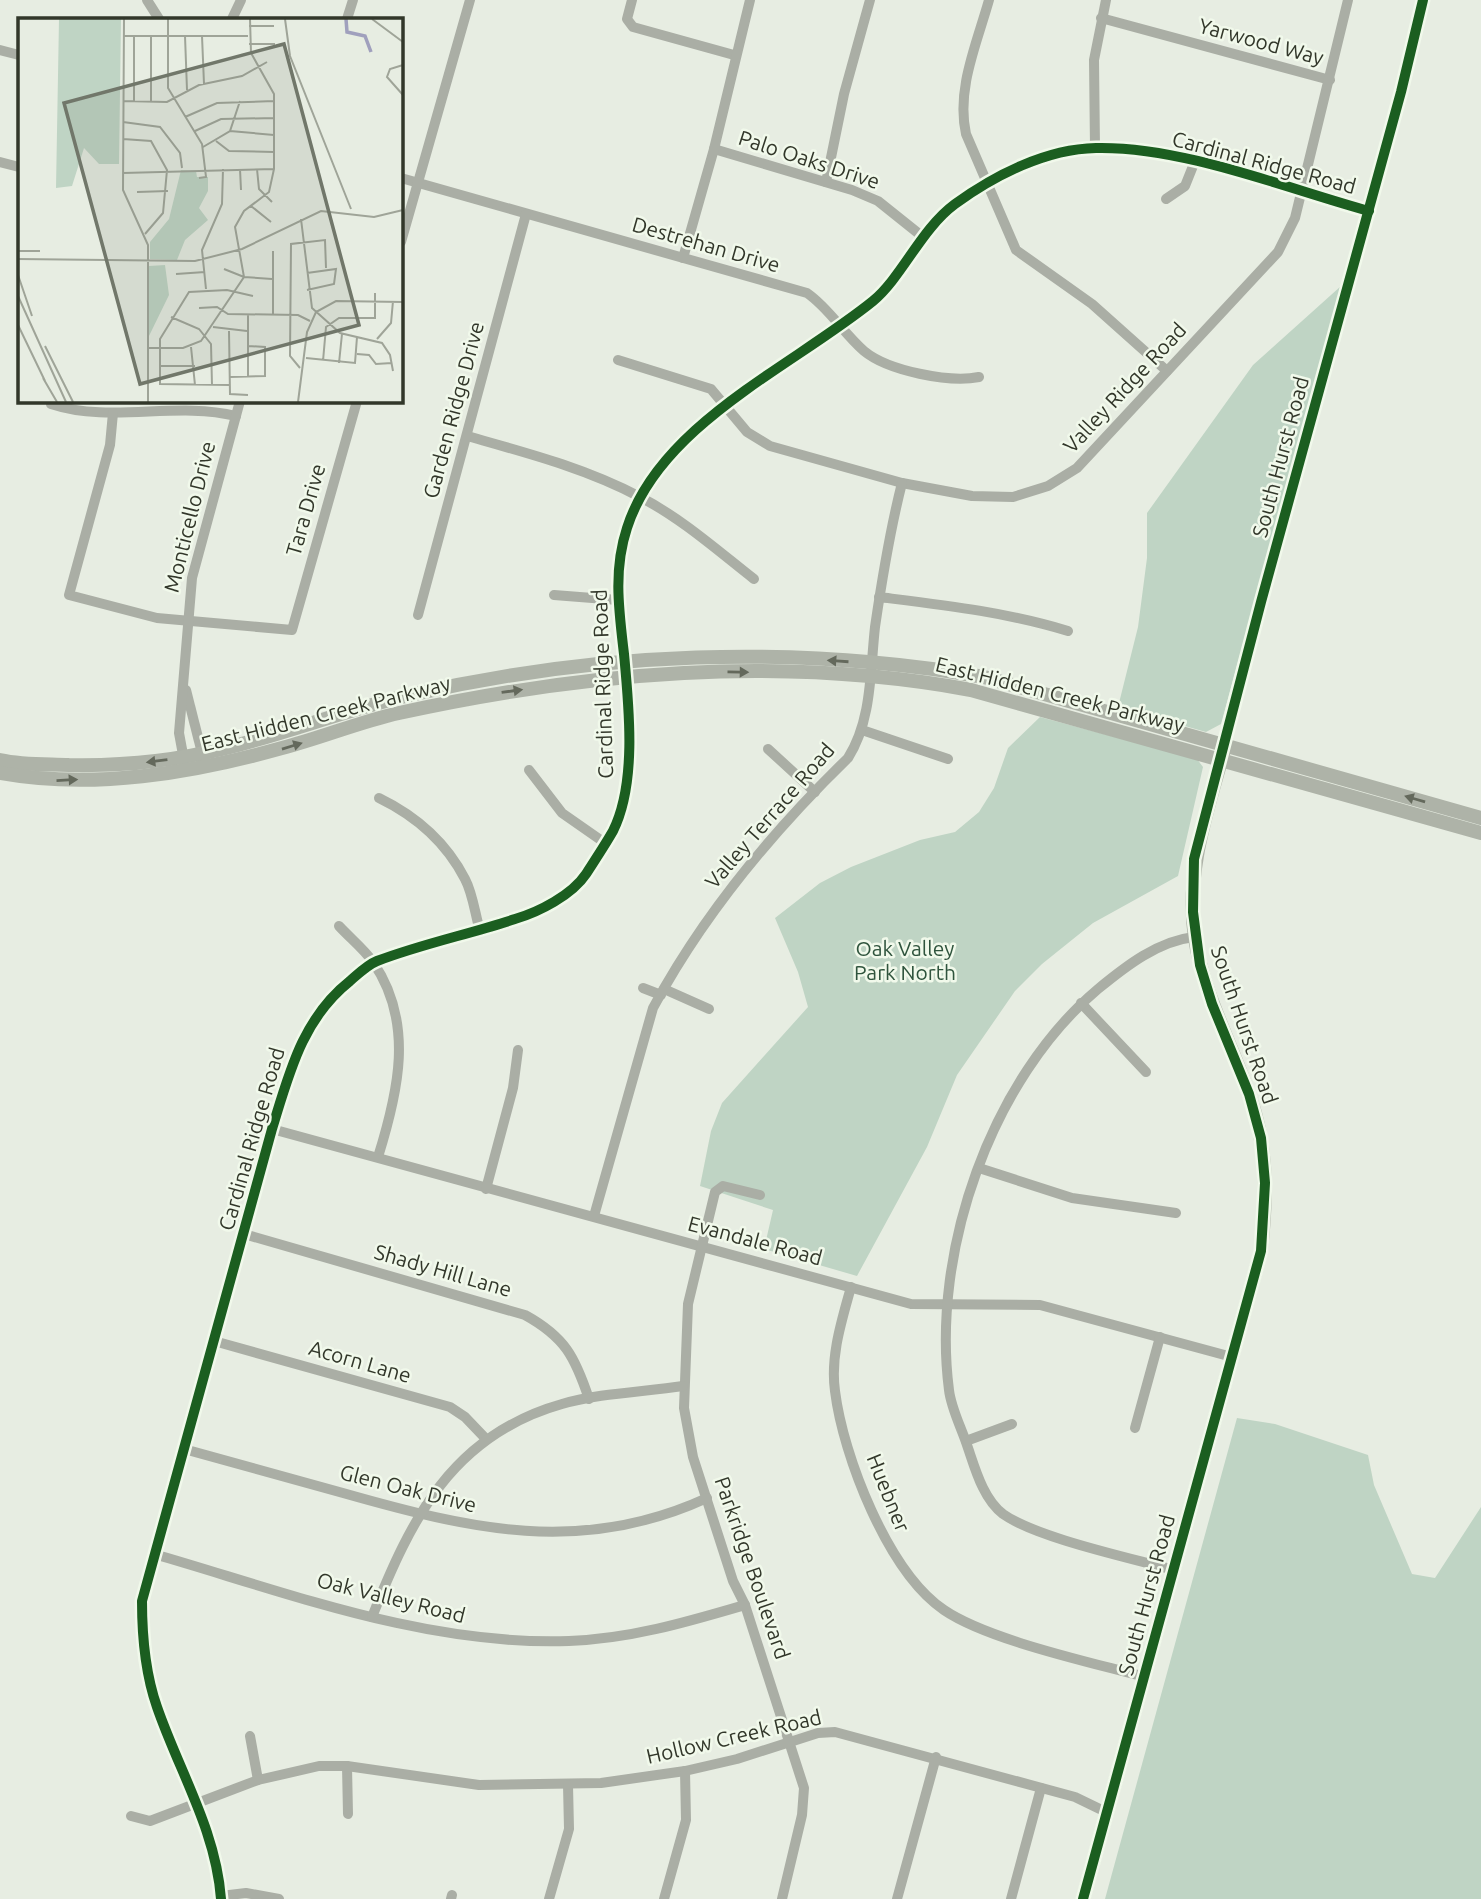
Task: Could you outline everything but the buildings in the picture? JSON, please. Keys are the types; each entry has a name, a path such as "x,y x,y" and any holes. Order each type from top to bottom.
{"main road":[{"name":"East Hidden Creek Parkway","path":"0,773 44,781 204,760 410,695 537,670 625,669 735,656 870,670 933,668 984,677 1481,833"},
{"name":"East Hidden Creek Parkway","path":"1224,751 1481,818"},
{"name":"South Hurst Road","path":"1083,1899 1261,1251 1265,1183 1256,1115 1212,1004 1194,937 1195,859 1224,751"},
{"name":"East Hidden Creek Parkway","path":"0,760 16,764 185,763"}],"street":[{"path":"147,0 158,18"},
{"path":"232,18 241,0"},
{"path":"347,18 353,0"},
{"path":"402,238 470,0"},
{"path":"632,0 627,19 633,27 734,55"},
{"path":"682,258 714,149 734,55 750,0"},
{"path":"826,182 844,94 870,0"},
{"path":"989,0 966,83 962,116 966,134 1016,250 1092,304 1167,371"},
{"path":"1095,148 1094,60 1106,0"},
{"name":"Valley Ridge Road","path":"618,360 710,388 747,432 770,446 902,483 972,496 1013,496 1048,486 1077,468 1278,252 1296,218 1348,0"},
{"name":"South Hurst Road","path":"1224,751 1261,602 1369,211 1423,0"},
{"name":"Yarwood Way","path":"1101,18 1330,80"},
{"path":"0,50 18,55"},
{"name":"Cardinal Ridge Road","path":"221,1897 199,1805 156,1706 142,1639 142,1601 272,1129 295,1054 311,1024 341,988 373,962 530,914 583,880 614,828 629,776 625,669 618,600 619,560 627,525 641,497 674,450 727,406 877,298 923,237 953,205 1024,164 1055,154 1095,148 1148,153 1195,161 1369,211"},
{"name":"Palo Oaks Drive","path":"714,149 826,182 878,201 923,237"},
{"path":"1166,199 1185,186 1195,161"},
{"path":"0,162 18,167"},
{"name":"Destrehan Drive","path":"402,178 807,293 825,306 865,352 903,369 960,381 979,377"},
{"name":"Garden Ridge Drive","path":"418,615 526,214"},
{"path":"51,402 67,409 113,413 207,409 236,416"},
{"name":"Monticello Drive","path":"185,763 179,733 184,687 186,621 192,578 240,402"},
{"name":"Tara Drive","path":"186,621 292,629 357,402"},
{"path":"113,413 110,445 69,595 157,618 186,621"},
{"path":"467,436 558,461 641,497 679,520 754,579"},
{"name":"Valley Terrace Road","path":"594,1216 653,1008 687,947 730,888 848,758 862,730 879,597 902,483"},
{"path":"554,595 618,600"},
{"path":"879,597 959,607 1034,621 1068,631"},
{"name":"Monticello Drive","path":"184,687 204,760"},
{"path":"862,730 948,759"},
{"path":"768,749 815,793"},
{"path":"529,770 562,813 605,843"},
{"path":"379,798 414,818 443,847 465,879 480,931"},
{"path":"339,926 373,962 391,1004 400,1053 396,1100 377,1157"},
{"path":"1174,1570 1029,1528 1002,1514 985,1492 949,1394 946,1304 956,1242 979,1168 1018,1083 1048,1039 1081,1003 1117,973 1168,942 1194,937"},
{"path":"643,988 709,1009"},
{"path":"1081,1003 1146,1072"},
{"path":"486,1189 513,1088 518,1049"},
{"name":"Evandale Road","path":"272,1129 911,1304 1040,1305 1232,1357"},
{"path":"979,1168 1072,1198 1175,1213"},
{"name":"Parkridge Boulevard","path":"760,1195 723,1185 715,1192 688,1304 683,1387 693,1457 733,1581 745,1605 791,1741 804,1788 782,1899"},
{"name":"Shady Hill Lane","path":"244,1234 525,1315 549,1328 566,1346 580,1370 589,1399"},
{"name":"Huebner","path":"851,1287 837,1338 835,1390 846,1437 877,1525 895,1558 917,1587 944,1611 989,1632 1145,1677"},
{"path":"1135,1428 1160,1337"},
{"name":"Acorn Lane","path":"214,1341 450,1407 465,1417 486,1439"},
{"path":"372,1617 400,1546 418,1514 444,1478 486,1439 538,1412 589,1399 683,1387"},
{"path":"966,1441 1012,1424"},
{"name":"Glen Oak Drive","path":"184,1449 450,1523 554,1533 626,1525 672,1514 707,1498"},
{"name":"Oak Valley Road","path":"154,1554 372,1617 452,1636 516,1641 570,1641 671,1627 745,1605"},
{"name":"Hollow Creek Road","path":"131,1816 150,1821 199,1805 258,1780 319,1766 347,1766 479,1784 568,1785 685,1771 818,1733 835,1732 936,1757 1074,1797 1106,1811"},
{"path":"250,1736 258,1780"},
{"path":"897,1899 936,1757"},
{"path":"347,1766 348,1814"},
{"path":"664,1899 686,1820 685,1771"},
{"path":"549,1899 569,1829 568,1785"},
{"path":"1011,1899 1041,1788"},
{"path":"221,1897 246,1893 279,1899"}],"green space":[{"path":"1341,286 1221,724 1206,732 1118,707 1138,627 1147,558 1147,513 1253,365"},
{"name":"Oak Valley Park North","path":"1040,717 1197,759 1203,767 1178,876 1093,923 1042,964 1015,991 957,1075 927,1147 857,1276 764,1249 773,1210 700,1186 711,1131 722,1103 808,1007 798,972 775,918 820,883 851,867 920,840 955,832 979,812 994,788 1008,748"},
{"path":"1237,1418 1275,1424 1368,1455 1374,1485 1412,1574 1435,1578 1481,1507 1481,1899 1105,1899"}],"cycle path":[{"path":"1083,1899 1261,1251 1265,1183 1261,1138 1249,1094 1212,1004 1200,965 1193,912 1194,859 1261,602 1401,92 1423,0"},
{"path":"221,1899 212,1849 153,1694 145,1654 142,1601 272,1129 291,1068 309,1030 334,996 359,973 377,961 524,916 554,902 580,882 613,831 626,791 629,744 628,697 619,606 620,559 627,528 644,491 668,458 698,428 732,400 873,301 943,214 987,183 1040,159 1058,153 1096,148 1163,154 1233,170 1369,211"}]}
